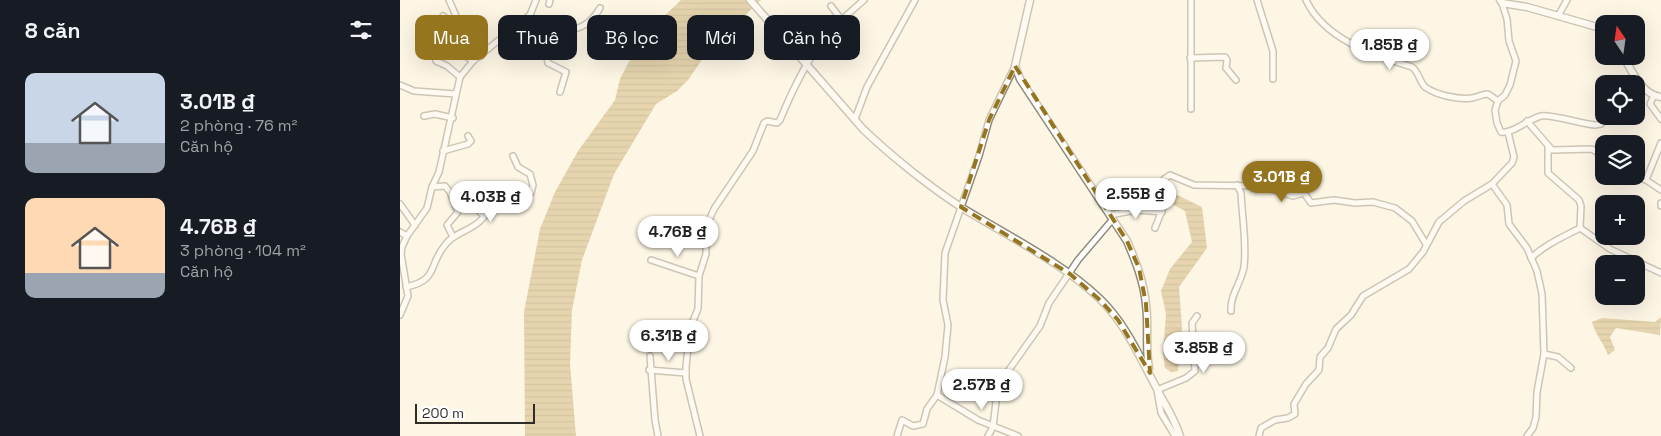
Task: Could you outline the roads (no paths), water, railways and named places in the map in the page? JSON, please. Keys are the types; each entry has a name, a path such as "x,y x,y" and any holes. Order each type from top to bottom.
{"street":[{"path":"448,0 455,15"},
{"path":"530,15 536,0"},
{"path":"750,0 880,146 962,207 1070,274 1100,300 1118,320 1150,373 1157,390 1172,413 1180,436"},
{"path":"846,15 864,0"},
{"path":"855,119 867,87 915,0"},
{"path":"897,436 902,420 913,426 923,424 926,412 937,395 945,357 948,325 943,300 944,259 989,120 1015,66 1030,0"},
{"path":"1191,0 1191,109"},
{"path":"1257,0 1273,51 1273,80"},
{"path":"1306,0 1313,14 1349,43 1412,67 1417,71 1425,86 1431,90 1461,98 1488,94 1498,101"},
{"path":"1558,16 1567,0"},
{"path":"1501,2 1507,19 1509,41 1516,62 1507,93 1498,101 1495,110 1501,132 1508,132 1527,121 1548,116 1595,125"},
{"path":"1501,2 1595,26"},
{"path":"832,6 838,15"},
{"path":"577,28 591,23 600,8"},
{"path":"488,50 498,42"},
{"path":"1190,58 1225,57 1227,60 1226,68 1236,80"},
{"path":"436,60 460,77"},
{"path":"547,60 548,63 566,72 560,92"},
{"path":"700,436 686,373 690,328 698,310 699,276 706,254 705,236 709,218 753,152 764,123 767,121 777,123 780,120 808,60"},
{"path":"400,315 407,302 401,254 407,236 426,208 439,172 453,118 460,77 473,61"},
{"path":"1015,66 1020,79 1127,241 1139,268 1146,304 1150,373"},
{"path":"400,85 414,91 456,94"},
{"path":"1645,89 1661,97"},
{"path":"1654,95 1650,104 1661,119"},
{"path":"424,116 435,114 453,118"},
{"path":"1527,121 1548,146 1555,150 1592,149 1595,151"},
{"path":"1259,436 1261,428 1275,420 1288,418 1294,414 1294,404 1306,384 1319,370 1320,357 1328,348 1335,330 1351,315 1362,296 1409,269 1419,258 1435,228 1446,215 1464,201 1492,184 1514,160 1508,132"},
{"path":"443,151 459,148 470,143 468,136"},
{"path":"1661,143 1646,180 1661,190"},
{"path":"1548,146 1548,174 1579,200 1581,206 1580,228"},
{"path":"406,287 422,283 430,276 441,250 453,236 475,226 498,197 514,200 531,193 530,174 518,167 513,156"},
{"path":"1155,228 1164,205 1164,179 1170,175 1194,185 1261,186 1293,196 1304,193 1312,204 1334,200 1351,203 1373,202 1395,208 1412,221 1426,244"},
{"path":"1492,184 1506,202 1508,220 1532,258 1537,270 1542,294 1544,354 1537,392 1536,417 1531,435"},
{"path":"1231,311 1230,302 1240,280 1244,260 1241,193 1237,185"},
{"path":"432,187 445,186 453,200 458,214 447,225 453,236"},
{"path":"400,204 415,225"},
{"path":"476,207 484,216"},
{"path":"988,436 993,427 996,399 1002,382 1040,326 1049,304 1078,260 1112,217 1136,210 1162,212"},
{"path":"1532,258 1547,244 1561,239 1580,228"},
{"path":"1580,228 1610,249 1661,272"},
{"path":"400,232 407,236"},
{"path":"651,260 699,276"},
{"path":"1157,390 1186,378 1195,371 1192,323 1197,316"},
{"path":"1544,354 1558,357 1571,368"},
{"path":"650,356 658,436"},
{"path":"650,370 686,373"},
{"path":"1157,390 1161,413 1174,436"},
{"path":"937,395 960,410 993,427 1018,436"}]}
